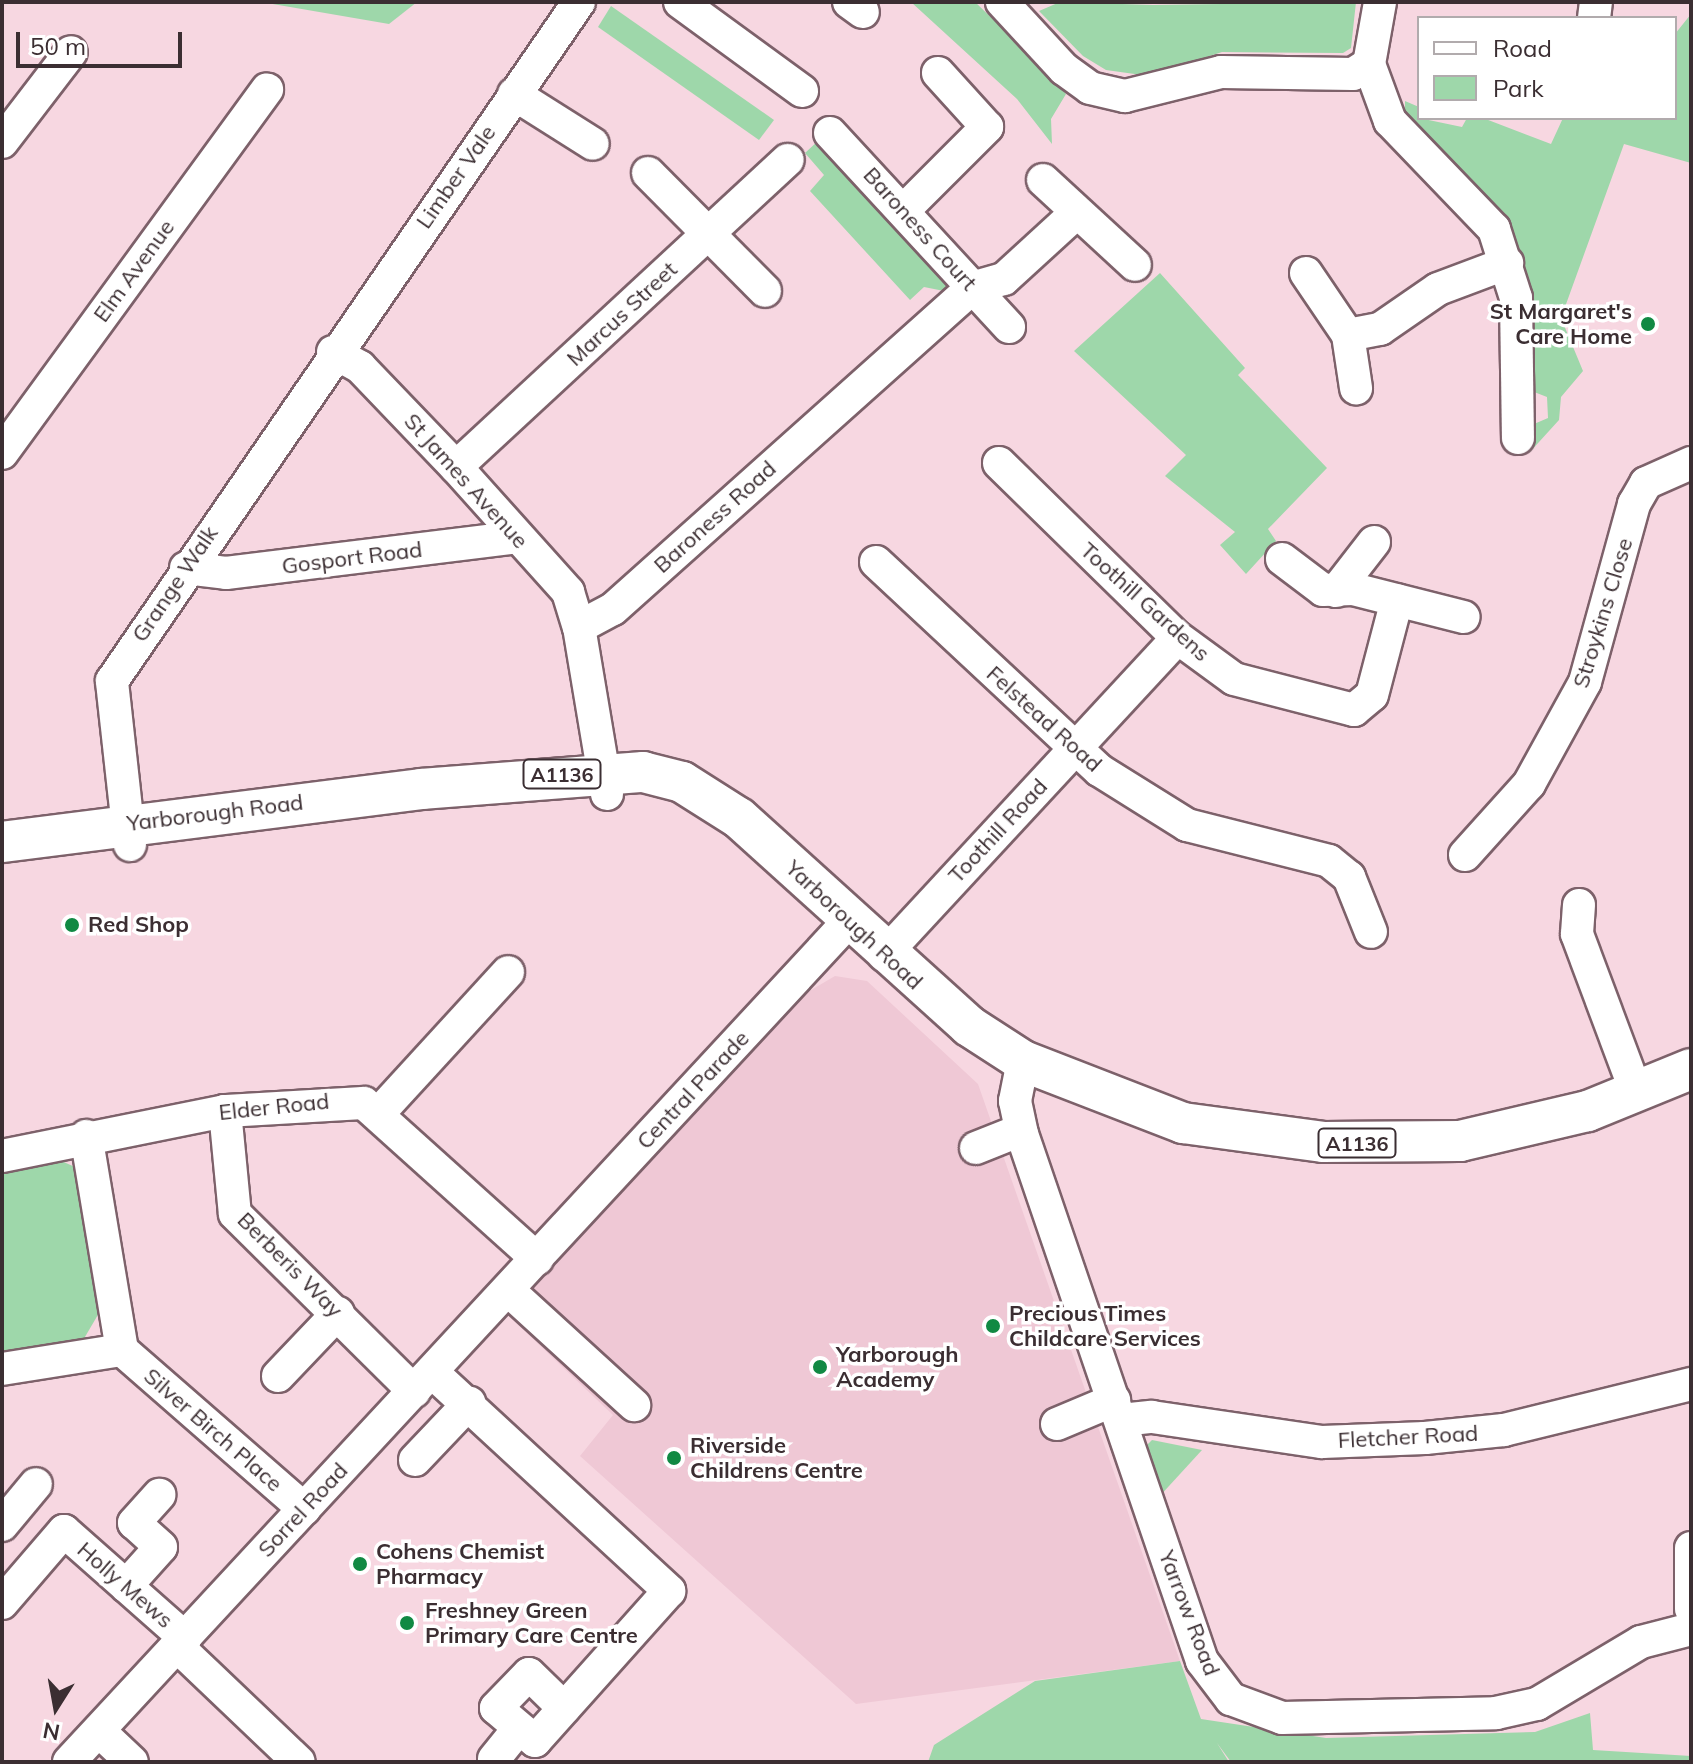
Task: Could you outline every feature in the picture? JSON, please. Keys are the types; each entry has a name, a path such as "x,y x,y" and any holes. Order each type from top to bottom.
{"main road":[{"name":"Yarborough Road","path":"2,842 128,834 606,782 669,779 712,798 884,955 969,1026 1023,1061 1183,1123 1323,1142 1460,1141 1525,1129 1636,1092 1691,1069"}],"street":[{"name":"Limber Vale","path":"333,352 579,2"},
{"path":"680,2 802,91"},
{"path":"1380,2 1369,64 1390,121 1472,198 1507,263 1521,345 1518,438"},
{"path":"1020,8 1090,88 1125,96 1221,72 1353,74 1369,64"},
{"path":"2,142 71,52"},
{"path":"903,211 987,127 938,73"},
{"name":"Elm Avenue","path":"2,453 267,89"},
{"path":"514,94 593,144"},
{"name":"Baroness Court","path":"830,133 1009,327"},
{"name":"Marcus Street","path":"456,467 788,160"},
{"path":"648,173 710,232 765,291"},
{"path":"1043,180 1075,214 1099,227 1135,265"},
{"path":"972,288 1004,279 1075,214"},
{"path":"1348,335 1380,329 1438,289 1507,263"},
{"path":"1306,273 1348,335 1356,388"},
{"name":"Baroness Road","path":"579,627 613,609 972,288"},
{"name":"St James Avenue","path":"333,352 360,367 456,467 568,592 579,627"},
{"name":"Grange Walk","path":"128,834 112,681 333,352"},
{"name":"Toothill Gardens","path":"999,463 1178,638 1234,679 1354,710 1372,695 1397,600"},
{"name":"Stroykins Close","path":"1465,855 1529,784 1585,682 1634,504 1646,483 1691,463"},
{"name":"Gosport Road","path":"186,568 226,573 518,537"},
{"path":"1336,591 1374,542"},
{"path":"1282,559 1317,587 1397,600 1464,617"},
{"name":"Felstead Road","path":"876,562 1075,750 1187,825 1329,861 1349,877 1371,932"},
{"path":"579,627 606,782"},
{"name":"Toothill Road","path":"884,955 1178,638"},
{"path":"1579,905 1577,934 1636,1092"},
{"name":"Central Parade","path":"537,1259 849,921"},
{"path":"379,1113 508,972"},
{"name":"Yarrow Road","path":"1023,1061 1015,1101 1021,1130 1202,1661 1216,1686 1248,1709 1282,1718 1496,1713 1537,1704 1641,1642 1691,1629"},
{"name":"Elder Road","path":"2,1156 86,1136 225,1111 346,1100 379,1113 537,1259"},
{"name":"Berberis Way","path":"225,1111 235,1214 338,1313 423,1381 469,1403 667,1587 669,1594 564,1708"},
{"path":"976,1148 1021,1130"},
{"path":"2,1369 122,1350 86,1136"},
{"name":"Sorrel Road","path":"69,1762 537,1259"},
{"path":"508,1290 634,1405"},
{"path":"278,1376 338,1313"},
{"name":"Silver Birch Place","path":"122,1350 304,1509"},
{"name":"Fletcher Road","path":"1118,1410 1322,1442 1425,1438 1533,1425 1691,1384"},
{"path":"415,1460 469,1403"},
{"path":"1057,1424 1118,1410"},
{"path":"36,1484 2,1527 39,1560"},
{"path":"126,1586 161,1547 134,1523 159,1495"},
{"name":"Holly Mews","path":"2,1603 64,1531 126,1586 299,1762"},
{"path":"1691,1548 1691,1609"},
{"path":"524,1675 564,1708 532,1742 496,1708 524,1675"},
{"path":"99,1731 132,1762"},
{"path":"494,1759 517,1731"}],"shaded area":[{"name":"Yarborough Academy","path":"835,976 867,981 978,1084 1180,1661 856,1704 580,1456 613,1415 511,1318 532,1287 806,993"}],"green space":[{"path":"261,2 417,2 389,24"},
{"path":"911,2 975,2 1027,52 1066,94 1051,119 1052,144 1017,99"},
{"path":"1060,2 1153,5 1356,2 1351,48 1343,53 1222,52 1149,76 1106,70 1083,56 1039,11"},
{"path":"611,6 774,120 759,140 598,27"},
{"path":"1691,14 1691,163 1624,144 1561,318 1583,371 1561,397 1559,420 1529,453 1534,424 1548,418 1547,397 1529,390 1519,266 1405,126 1405,101 1417,106 1417,120 1462,127 1466,120 1488,120 1551,144 1562,120 1677,120 1677,32"},
{"path":"819,140 949,285 944,291 924,287 910,300 810,191 824,175 805,153"},
{"path":"1160,273 1245,368 1238,375 1327,468 1268,529 1276,541 1246,574 1220,545 1235,532 1165,476 1186,455 1074,351"},
{"path":"50,1156 75,1167 99,1313 82,1342 2,1357 2,1167"},
{"path":"1152,1440 1202,1450 1158,1498 1143,1449"},
{"path":"1180,1661 1201,1719 1326,1738 1535,1732 1590,1713 1593,1750 1691,1756 1691,1762 1231,1762 1217,1743 1229,1762 928,1762 934,1745 1035,1681"}],"place":[{"name":"St Margaret's Care Home","path":"1648,324"},
{"name":"Red Shop","path":"72,925"},
{"name":"Precious Times Childcare Services","path":"993,1326"},
{"name":"Yarborough Academy","path":"820,1367"},
{"name":"Riverside Childrens Centre","path":"674,1458"},
{"name":"Cohens Chemist Pharmacy","path":"360,1564"},
{"name":"Freshney Green Primary Care Centre","path":"407,1623"}]}
